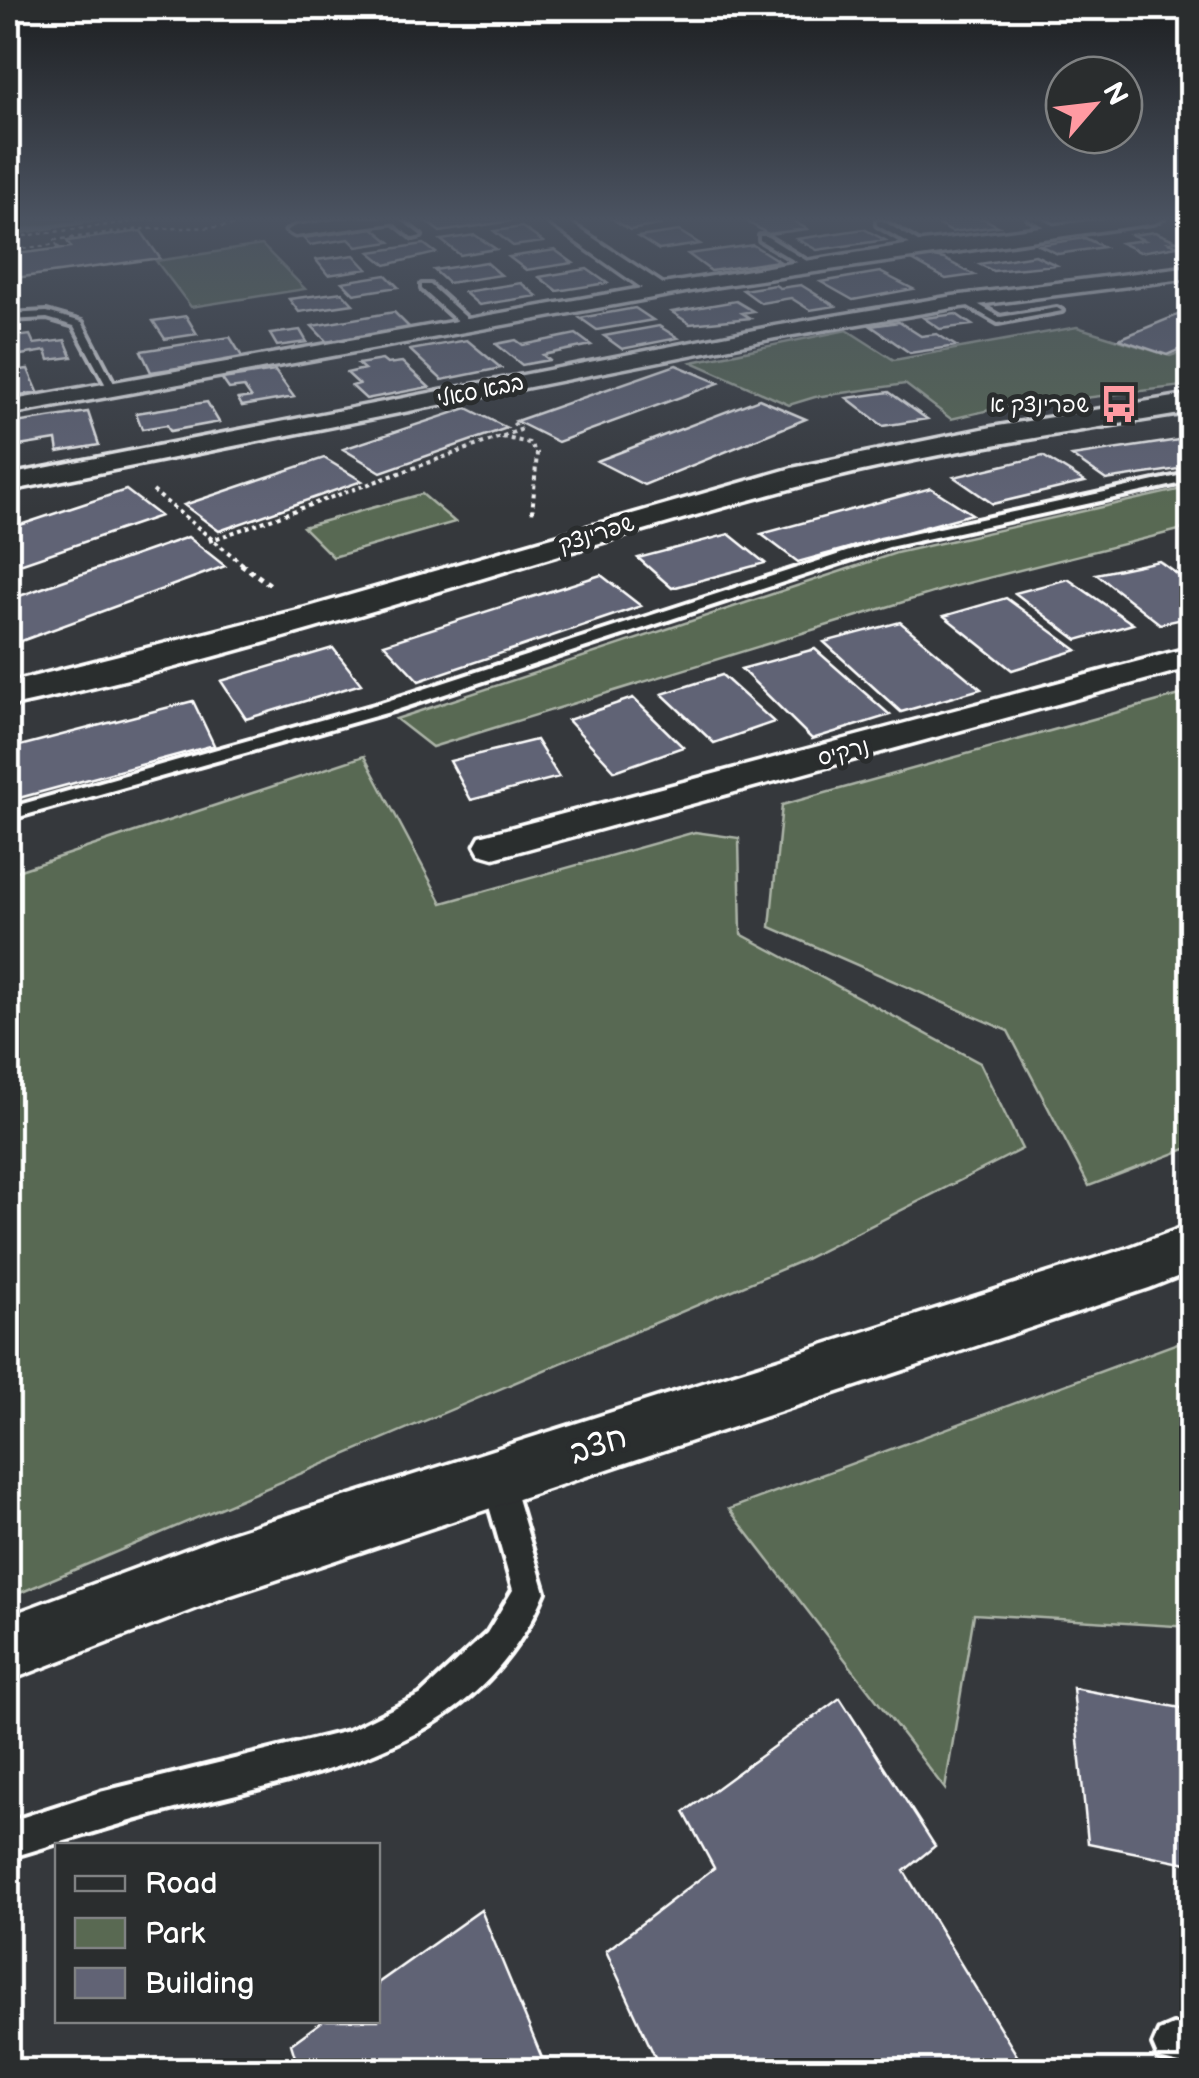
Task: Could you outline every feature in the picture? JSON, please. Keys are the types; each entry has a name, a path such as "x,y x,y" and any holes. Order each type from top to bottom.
{"street":[{"path":"8,408 523,315"},
{"name":"בבא סאלי","path":"8,483 698,346 879,315"},
{"name":"שפרינצק","path":"8,695 315,617 792,478 992,436 1192,404"},
{"name":"נרקיס","path":"494,845 1192,657"},
{"name":"חצב","path":"8,1649 228,1565 1112,1277 1192,1247"}],"lane":[{"path":"8,317 47,315 78,324 114,389"},
{"path":"457,315 468,325"},
{"path":"990,315 998,320 1031,315"},
{"path":"8,814 386,707 884,544 1084,498 1192,478"},
{"path":"8,1840 100,1810 352,1747 432,1707 499,1645 529,1592 496,1478"}],"path":[{"path":"209,541 520,430 508,416 504,386"},
{"path":"500,437 529,443 536,453 532,518 520,556"},
{"path":"124,462 209,541 315,617"}],"green space":[{"path":"1077,327 1170,356 1191,349 1191,385 994,409 951,419 905,384 815,397 789,405 692,362 847,330 894,360"},
{"path":"1191,487 1191,527 952,587 432,747 396,719 896,553"},
{"path":"422,494 455,522 333,557 303,527"},
{"path":"1191,692 1191,1147 1089,1186 1008,1031 770,927 782,805"},
{"path":"364,756 442,903 695,832 739,838 741,934 980,1063 1022,1149 801,1261 8,1598 8,874"},
{"path":"1191,1338 1191,1627 974,1614 945,1789 729,1509"}],"building":[{"path":"397,315 410,328 327,342 312,326"},
{"path":"645,315 653,320 597,330 580,318"},
{"path":"676,315 750,318 690,324"},
{"path":"957,315 972,325 940,329 924,318"},
{"path":"1177,315 1192,315 1192,344 1167,355 1119,339"},
{"path":"186,316 197,334 165,339 153,321"},
{"path":"899,322 921,336 937,334 956,346 910,353 871,326"},
{"path":"659,326 678,338 622,349 604,336"},
{"path":"300,330 307,342 277,346 270,334"},
{"path":"576,334 591,345 543,355 549,360 522,365 496,344 516,340 523,345"},
{"path":"30,335 34,344 65,340 72,357 49,360 46,351 8,357 8,338"},
{"path":"230,337 243,358 151,372 141,351"},
{"path":"467,340 501,368 442,380 410,350"},
{"path":"382,360 387,364 402,362 429,387 366,399 352,386 359,384 347,373 364,369 358,364"},
{"path":"676,365 719,383 558,442 516,421"},
{"path":"28,369 38,392 8,397 8,372"},
{"path":"275,371 294,397 242,406 238,399 251,397 244,387 229,389 222,379"},
{"path":"889,392 927,419 883,426 847,398"},
{"path":"759,399 806,419 644,485 597,461"},
{"path":"207,402 219,422 170,431 167,425 142,429 136,413"},
{"path":"467,408 507,428 381,472 343,449"},
{"path":"88,412 99,445 58,452 56,440 19,446 15,423"},
{"path":"1192,438 1192,467 1106,480 1072,456"},
{"path":"1043,456 1085,482 993,504 954,477"},
{"path":"324,458 362,481 219,531 184,505"},
{"path":"931,488 972,514 798,562 761,534"},
{"path":"126,490 160,516 8,568 8,529"},
{"path":"729,534 765,563 672,588 638,558"},
{"path":"188,537 225,566 8,646 8,600"},
{"path":"1159,561 1192,585 1192,617 1160,624 1096,574"},
{"path":"601,575 641,606 419,681 384,644"},
{"path":"1068,579 1133,624 1077,640 1015,593"},
{"path":"1006,598 1077,650 1012,670 944,616"},
{"path":"900,622 981,689 901,712 824,642"},
{"path":"333,648 361,684 246,719 221,681"},
{"path":"815,649 890,715 812,739 741,669"},
{"path":"722,675 774,722 714,743 662,694"},
{"path":"633,698 683,747 615,771 568,720"},
{"path":"193,701 214,745 8,801 8,749"},
{"path":"536,740 559,777 471,800 450,761"},
{"path":"1073,1688 1192,1710 1192,1864 1088,1843"},
{"path":"840,1698 935,1846 904,1871 1024,2067 1021,2070 661,2070 606,1951 714,1868 684,1812"},
{"path":"481,1910 547,2070 299,2070 291,2044 320,2023 380,2023 380,1982"}],"place":[{"name":"שפרינצק א","path":"1119,404"}]}
